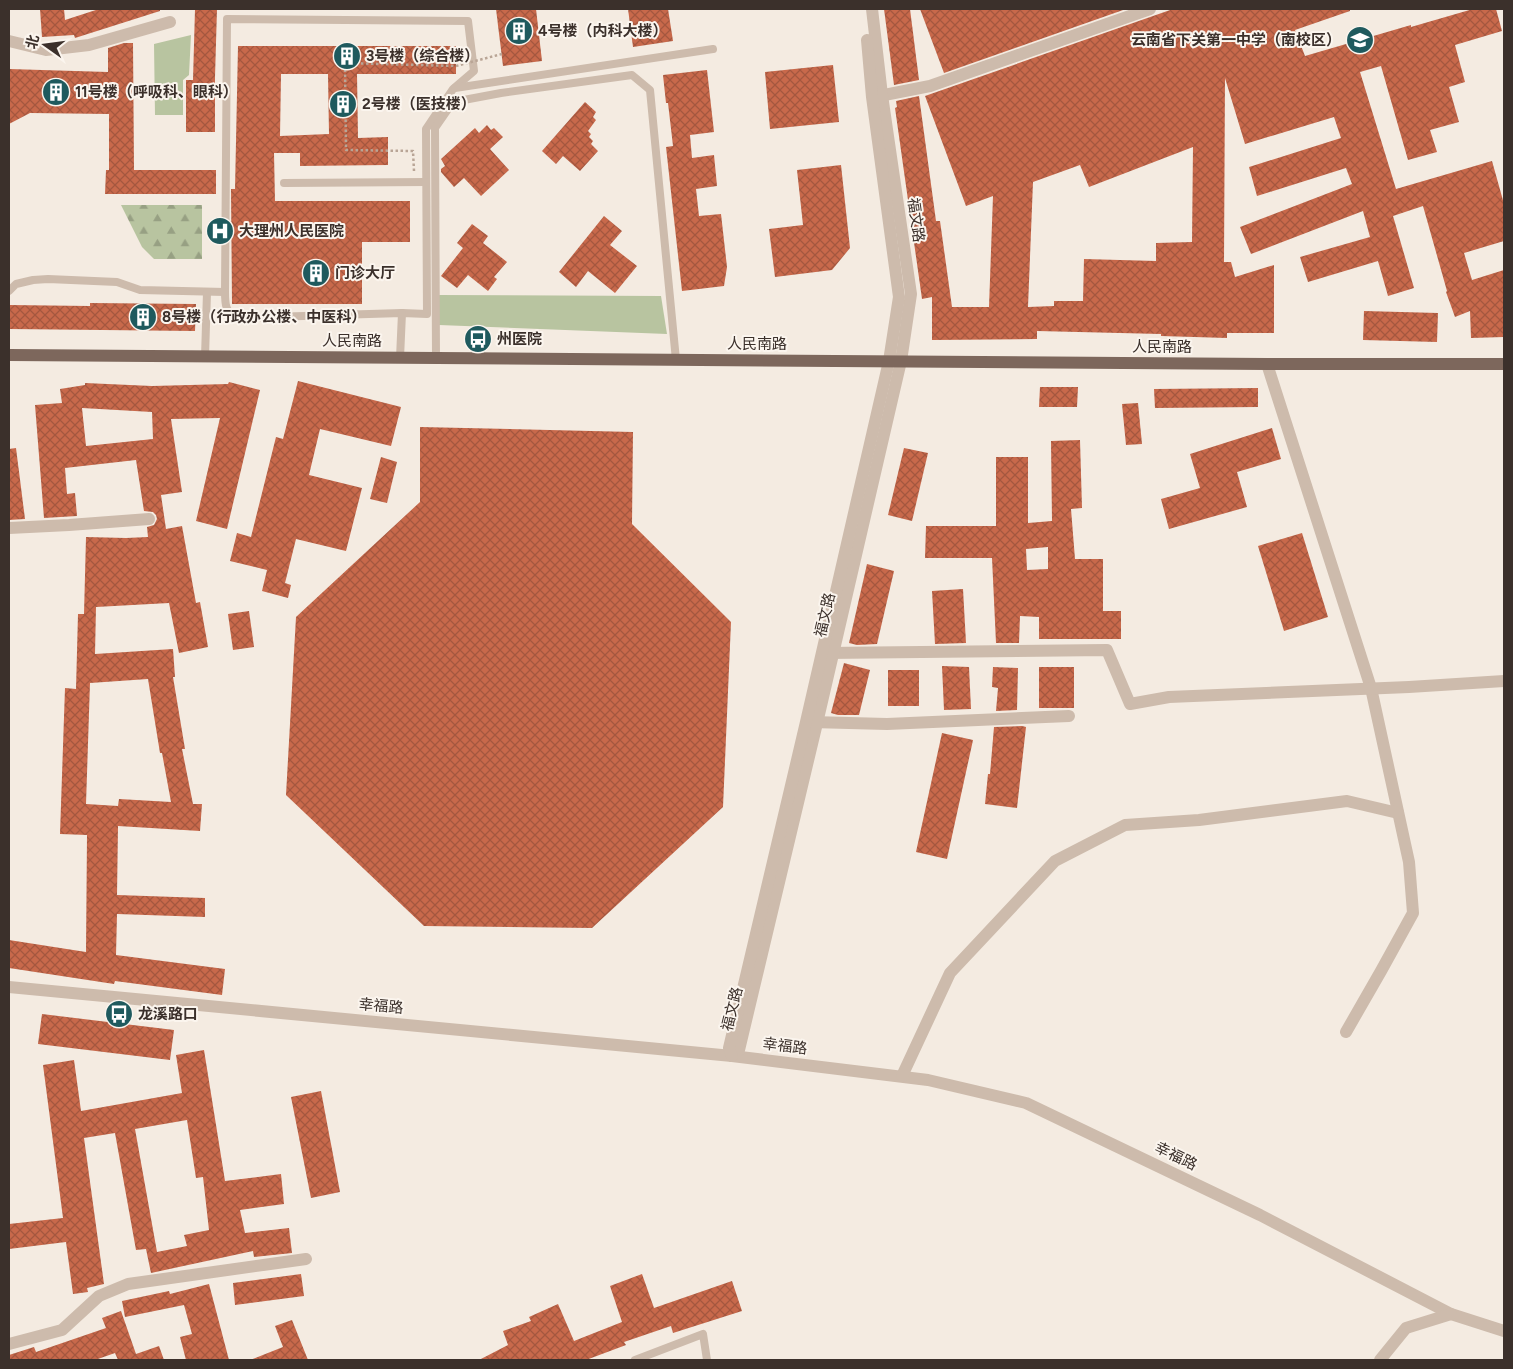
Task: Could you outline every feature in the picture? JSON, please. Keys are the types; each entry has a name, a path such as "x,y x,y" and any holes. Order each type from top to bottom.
{"main road":[{"name":"人民南路","path":"9,355 1504,364"}],"street":[{"name":"福文路","path":"732,1056 729,1048 812,722 911,294 864,9"},
{"name":"福文路","path":"872,9 877,96"},
{"path":"877,96 930,86 1150,9"},
{"path":"9,41 46,50 90,45 170,22"},
{"path":"1267,364 1371,688 1409,862 1413,913 1346,1032"},
{"path":"9,528 149,519"},
{"path":"828,653 1107,650 1130,704 1169,697 1504,681"},
{"path":"812,722 886,724 1069,716"},
{"path":"902,1076 950,973 1055,862 1125,825 1200,820 1347,801 1398,813"},
{"name":"幸福路","path":"9,988 732,1056 928,1080 1026,1104 1260,1215 1450,1314 1504,1331"},
{"path":"9,1344 62,1330 99,1296 128,1284 306,1259"},
{"path":"1380,1360 1406,1328 1450,1314"}],"lane":[{"path":"227,19 468,21 474,71 453,89 426,129 426,182 427,314 402,313 238,318 232,316 225,304 227,19"},
{"path":"453,89 713,49"},
{"path":"436,358 435,128 439,121 453,102 501,93 632,75 650,90 676,360"},
{"path":"284,183 426,182"},
{"path":"9,291 16,284 33,280 117,282 140,290 225,292"},
{"path":"205,357 207,292"},
{"path":"400,358 402,313"},
{"path":"635,1360 704,1334 707,1360"}],"path":[{"path":"388,150 346,150 345,63 456,66 502,54"}],"green space":[{"path":"191,35 189,75 183,80 183,115 155,115 154,44"},
{"path":"121,205 202,205 202,259 154,259 142,247"},
{"path":"438,295 661,296 667,334 439,325"}],"building":[{"path":"40,9 64,9 65,20 99,9 160,9 160,11 75,38 74,35 42,37"},
{"path":"195,9 217,9 215,132 186,132 186,80 193,80"},
{"name":"4号楼（内科大楼）","path":"496,9 536,9 542,61 503,66"},
{"path":"628,9 668,9 673,41 633,47"},
{"path":"884,9 910,9 919,80 894,85"},
{"path":"920,9 1126,9 944,73"},
{"path":"1173,9 1350,9 1350,11 1295,30 1305,56 1473,9 1496,9 1502,31 1455,45 1465,82 1449,87 1459,122 1430,130 1437,152 1408,160 1381,66 1360,72 1396,189 1492,161 1504,204 1504,241 1464,253 1472,280 1504,270 1504,337 1471,338 1470,311 1455,317 1446,292 1423,206 1393,216 1414,288 1388,296 1378,261 1308,282 1300,257 1370,237 1363,211 1251,254 1240,227 1352,184 1346,168 1257,196 1249,167 1341,138 1334,117 1245,144 1225,78 1224,262 1231,262 1235,277 1274,265 1274,333 1227,333 1227,338 1161,336 1161,334 1037,331 1037,339 932,340 932,297 922,299 895,108 897,107 896,101 919,96 936,221 940,221 952,307 989,307 993,196 966,206 925,96","holes":["1193,147 1192,242 1156,243 1156,261 1084,259 1083,301 1054,301 1054,306 1028,307 1033,182 1080,165 1089,187"]},
{"path":"124,43 133,43 134,170 216,170 216,194 105,194 106,170 109,170 109,114 30,113 9,124 9,69 108,72 108,48"},
{"path":"238,46 456,46 456,74 357,74 358,138 388,137 388,165 300,166 300,153 274,153 275,201 410,201 410,242 362,242 362,304 232,304 231,189 235,189","holes":["281,74 328,74 329,134 280,136"]},
{"path":"833,65 839,122 770,129 765,72"},
{"path":"707,70 714,132 690,135 692,158 714,155 717,186 696,189 699,216 721,214 727,267 724,286 682,291 666,147 673,146 663,75"},
{"path":"585,102 596,112 593,117 596,120 588,131 591,134 589,137 593,141 591,144 598,151 580,171 563,156 556,164 542,151"},
{"path":"487,125 491,130 494,128 503,137 490,149 509,170 481,196 464,178 454,187 441,172 441,169 445,166 441,159 475,128 479,133"},
{"path":"841,165 850,248 832,270 775,277 769,229 803,225 797,170"},
{"path":"604,216 622,231 610,245 637,266 615,293 588,271 576,287 559,272"},
{"path":"472,224 488,236 483,243 507,262 494,277 497,279 488,291 468,275 457,288 441,276 463,248 457,243"},
{"path":"90,303 196,304 195,331 9,329 9,305 90,306"},
{"path":"1364,311 1438,313 1437,342 1363,340"},
{"path":"298,381 401,407 391,446 320,429 309,475 362,488 346,551 296,539 285,583 291,585 288,598 262,591 267,570 230,561 237,533 251,537 276,437 283,439"},
{"path":"229,382 260,390 227,529 196,521 220,418 171,419 182,492 161,495 166,529 182,526 196,603 200,602 208,647 179,653 169,603 96,607 95,654 173,649 175,677 173,677 185,749 182,749 193,804 202,804 200,831 118,826 117,895 205,898 205,917 117,914 116,955 225,969 222,995 115,981 114,984 9,968 9,940 86,952 87,835 60,834 65,688 76,689 78,614 84,614 86,537 148,537 147,527 154,525 157,519 153,512 144,511 136,460 65,468 67,494 75,493 77,516 44,518 35,405 62,403 60,389 85,385 85,383 152,386 228,384","holes":["82,408 152,412 153,439 86,446","148,679 160,753 162,753 171,802 119,799 118,806 86,804 90,683"]},
{"path":"1040,387 1078,387 1077,407 1039,407"},
{"path":"1258,388 1258,407 1155,408 1154,389"},
{"path":"1138,403 1142,444 1126,445 1122,404"},
{"path":"420,427 633,432 632,524 731,622 723,807 592,928 424,926 286,795 296,617 420,502"},
{"path":"1272,428 1281,459 1237,472 1247,507 1169,529 1161,499 1200,488 1190,454"},
{"path":"1080,440 1082,508 1071,509 1075,559 1103,559 1103,611 1121,611 1121,639 1039,639 1039,617 1020,616 1019,643 996,643 992,558 925,558 926,526 996,526 996,457 1028,457 1028,523 1052,521 1051,441","holes":["1048,547 1048,569 1027,570 1026,549"]},
{"path":"16,448 25,519 9,520 9,449"},
{"path":"904,448 928,453 912,521 888,515"},
{"path":"381,457 397,462 387,503 370,499"},
{"path":"1302,533 1328,617 1284,631 1258,546"},
{"path":"867,564 894,571 877,644 857,645 849,643"},
{"path":"963,589 966,643 935,644 932,591"},
{"path":"249,611 254,647 233,650 228,614"},
{"path":"844,663 870,670 859,715 831,713"},
{"path":"942,666 969,667 971,709 944,710"},
{"path":"993,667 1018,668 1017,710 996,711 998,688 992,687"},
{"path":"1039,667 1074,667 1074,708 1039,708"},
{"path":"888,670 919,670 919,706 888,706"},
{"path":"994,727 1026,727 1017,808 985,804"},
{"path":"942,733 973,740 947,859 916,852"},
{"path":"42,1014 174,1030 170,1060 38,1044"},
{"path":"204,1050 225,1181 281,1174 284,1204 240,1210 245,1233 289,1228 292,1253 254,1257 253,1251 151,1273 146,1249 136,1250 115,1133 84,1138 104,1284 87,1288 88,1292 73,1294 66,1242 9,1249 9,1224 63,1218 43,1065 74,1060 81,1111 182,1093 176,1055","holes":["187,1120 196,1178 203,1177 209,1230 184,1235 187,1246 157,1252 135,1129"]},
{"path":"321,1091 340,1192 311,1198 291,1097"},
{"path":"301,1274 304,1296 235,1305 233,1283"},
{"path":"642,1274 654,1308 732,1281 742,1311 673,1333 671,1326 624,1342 626,1345 586,1360 479,1360 508,1345 503,1331 531,1321 529,1317 558,1304 574,1341 622,1322 610,1286"},
{"path":"209,1284 229,1360 186,1360 180,1337 192,1334 184,1305 125,1317 122,1301 169,1291 170,1294"},
{"path":"121,1311 136,1354 159,1346 164,1360 118,1360 115,1353 95,1360 9,1360 9,1355 34,1347 36,1352 106,1328 102,1318"},
{"path":"292,1320 308,1360 250,1360 283,1347 275,1326"}],"place":[{"name":"4号楼（内科大楼）","path":"519,31"},
{"name":"云南省下关第一中学（南校区）","path":"1360,40"},
{"name":"3号楼（综合楼）","path":"347,56"},
{"name":"11号楼（呼吸科、眼科）","path":"56,92"},
{"name":"2号楼（医技楼）","path":"343,104"},
{"name":"大理州人民医院","path":"220,231"},
{"name":"门诊大厅","path":"316,273"},
{"name":"8号楼（行政办公楼、中医科）","path":"143,317"},
{"name":"州医院","path":"478,339"},
{"name":"龙溪路口","path":"119,1014"}]}
